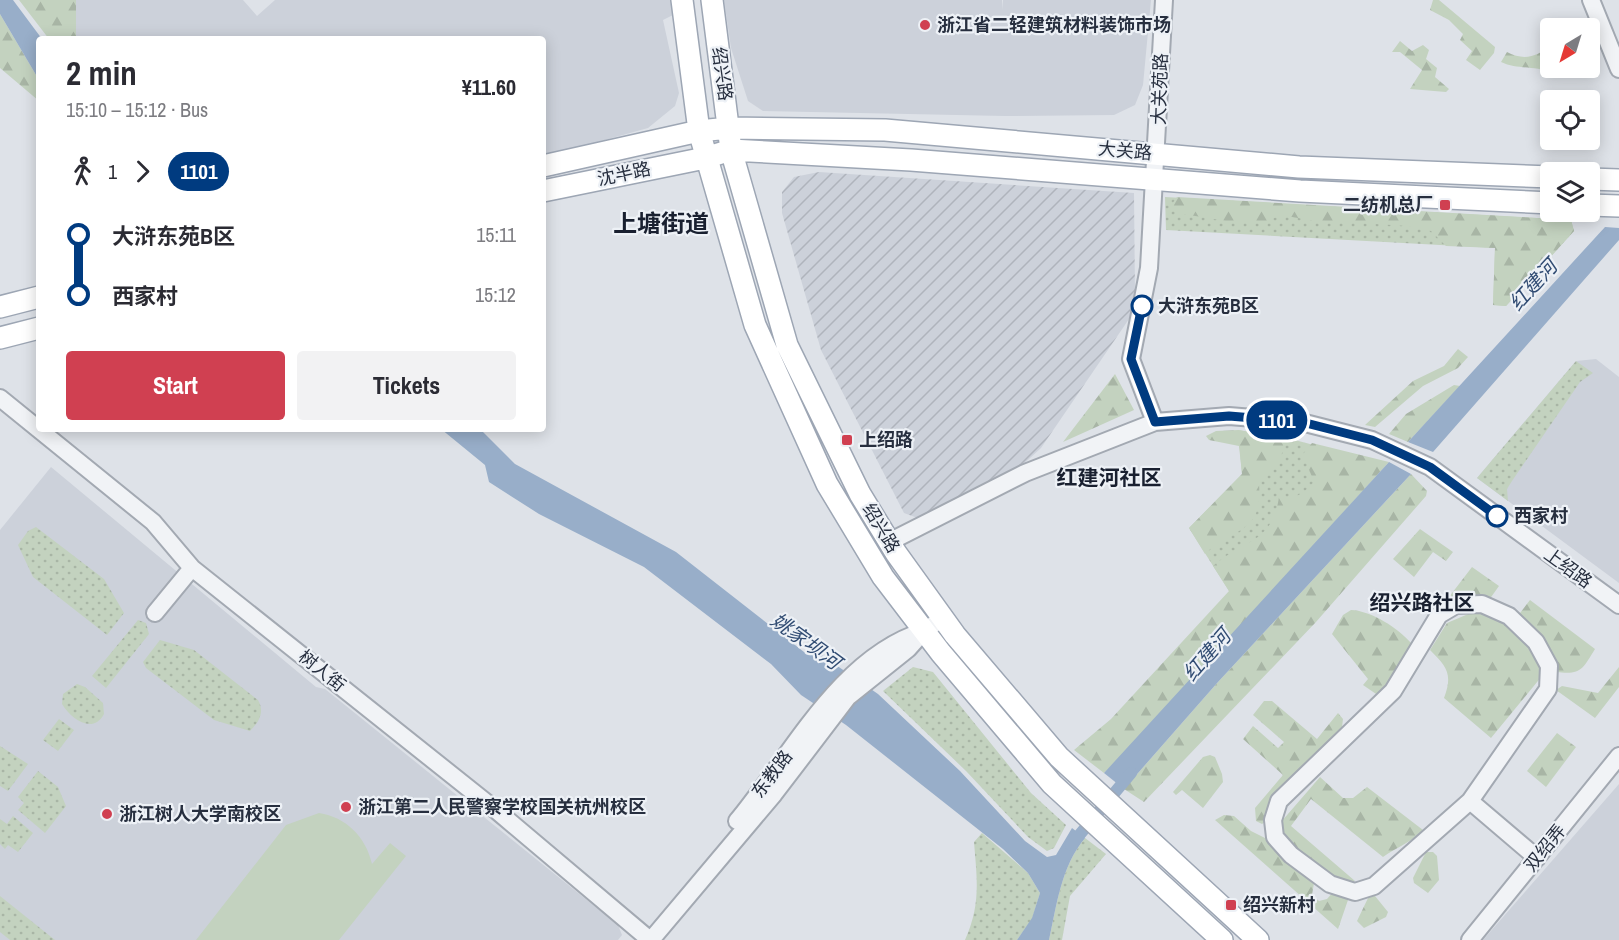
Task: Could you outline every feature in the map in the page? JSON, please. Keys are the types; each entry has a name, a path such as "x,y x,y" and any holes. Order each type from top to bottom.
{"main road":[{"name":"绍兴路","path":"682,0 699,131 705,158 755,325 827,484 883,577 924,631 1053,784 1222,940"},
{"name":"绍兴路","path":"712,0 731,150 787,345 860,494 889,542 943,618 1059,757 1258,940"},
{"name":"大关路","path":"699,131 729,128 885,130 1299,167 1540,177"},
{"name":"沈半路","path":"546,165 699,131"},
{"name":"大关路","path":"705,158 731,150 1300,191 1540,202"},
{"name":"沈半路","path":"546,190 705,158"},
{"path":"1600,179 1619,180"},
{"path":"1600,205 1619,206"},
{"path":"0,307 36,298"},
{"path":"0,338 36,329"}],"street":[{"name":"大关苑路","path":"1155,422 1131,359 1149,268 1156,179 1164,0"},
{"path":"1591,0 1619,69"},
{"name":"树人街","path":"0,398 36,427"},
{"name":"上绍路","path":"889,542 1025,473 1155,422 1229,416 1302,422 1372,440 1430,467 1619,605"},
{"name":"树人街","path":"42,432 153,522 192,568 497,810 646,939"},
{"path":"155,613 192,568"},
{"path":"1482,604 1509,616 1536,642 1549,666 1548,689 1470,801 1374,886 1355,892 1330,884 1291,855 1275,837 1273,820 1279,801 1393,691 1439,615 1456,605 1482,604"},
{"name":"东教路","path":"646,939 741,817 803,743 905,643 943,618"},
{"name":"双绍弄","path":"1470,940 1619,756"},
{"path":"1470,801 1537,858"}],"shaded area":[{"path":"76,0 243,0 257,16 275,0 671,0 673,15 663,20 679,93 675,106 648,128 547,156 546,36 76,36"},
{"name":"浙江省二轻建筑材料装饰市场","path":"724,0 1002,0 1003,10 1003,0 1151,0 1143,85 1135,105 1114,115 1005,116 763,111 748,101 731,48"},
{"path":"819,172 1134,193 1135,297 1129,319 1041,448 1009,477 923,520 904,513 821,350 782,213 782,192 794,177"},
{"path":"1596,359 1619,377 1619,583 1477,478 1576,361"},
{"path":"51,467 316,687 325,689 618,925 622,935 618,940 0,940 0,530"},
{"path":"1619,784 1619,940 1483,940"}],"green space":[{"path":"19,0 76,0 76,36 47,36"},
{"path":"1433,0 1439,0 1495,47 1494,53 1480,70 1466,60 1472,51 1460,40 1463,34 1449,20 1430,10"},
{"path":"0,14 36,75 36,98 0,68"},
{"path":"1400,41 1412,51 1423,45 1429,50 1426,59 1437,68 1435,77 1449,89 1446,92 1410,89 1422,70 1400,52 1392,52"},
{"path":"1507,52 1513,55 1530,56 1540,52 1540,69 1501,62"},
{"path":"1165,197 1540,218 1540,222 1572,222 1574,231 1506,306 1493,305 1495,248 1166,230"},
{"path":"1177,197 1540,218 1540,222 1572,222 1574,231 1506,306 1493,305 1495,248 1446,246 1431,231 1408,226 1309,220 1281,215 1265,222 1232,222 1177,213 1172,204"},
{"path":"1458,349 1468,357 1458,368 1423,386 1375,427 1365,425 1413,381 1444,366"},
{"path":"1576,361 1593,373 1580,382 1512,481 1507,489 1508,501 1477,478"},
{"path":"1115,374 1134,410 1063,442"},
{"path":"1454,385 1460,386 1408,442 1389,434 1406,414"},
{"path":"1238,430 1291,439 1348,454 1229,591 1189,528 1242,474"},
{"path":"1238,430 1280,437 1284,441 1283,449 1279,461 1259,484 1259,501 1251,521 1205,554 1189,528 1242,474 1239,446 1209,440 1206,436 1216,431"},
{"path":"1312,443 1389,462 1131,747 1104,773 1074,750 1111,719 1229,591 1213,566 1263,532 1270,524 1279,497 1298,495 1314,482 1303,454"},
{"path":"1411,474 1427,491 1426,496 1316,622 1144,802 1124,789 1218,682"},
{"path":"36,527 104,579 124,613 107,635 33,577 18,545 28,531"},
{"path":"1420,529 1453,552 1446,561 1433,552 1414,577 1393,559"},
{"path":"1472,567 1499,586 1489,600 1450,603 1449,597"},
{"path":"1530,600 1595,649 1580,670 1571,673 1556,672 1550,648 1517,617"},
{"path":"1351,610 1367,613 1384,621 1412,644 1379,696 1363,685 1368,679 1332,634 1343,615"},
{"path":"1473,612 1496,618 1515,630 1543,667 1542,676 1491,738 1444,698 1448,683 1447,671 1430,650 1447,623"},
{"path":"138,620 146,623 149,634 106,688 92,676"},
{"path":"160,640 194,650 258,700 261,709 260,717 250,731 214,720 146,668 143,662"},
{"path":"913,667 933,672 1031,793 1066,825 1054,848 1047,851 1028,837 966,771 883,691"},
{"path":"1619,667 1619,687 1595,718 1556,690 1562,686 1598,693"},
{"path":"77,684 85,687 103,703 104,714 94,723 88,724 76,719 62,704 63,694"},
{"path":"1264,701 1272,701 1317,739 1338,713 1343,719 1342,727 1334,738 1270,801 1265,822 1262,824 1256,821 1255,808 1283,775 1243,739 1253,726 1278,748 1284,742 1253,715"},
{"path":"59,719 74,730 58,751 43,740"},
{"path":"1557,733 1576,747 1546,787 1527,771"},
{"path":"0,746 28,764 8,791 0,786"},
{"path":"1210,755 1215,757 1223,782 1203,808 1182,790 1176,795 1173,792 1203,757"},
{"path":"38,771 58,787 66,806 45,833 18,810 24,803 18,797"},
{"path":"1320,777 1343,798 1353,798 1367,787 1423,830 1415,838 1383,857 1311,799 1291,826 1355,881 1338,881 1328,876 1293,847 1282,830 1281,822"},
{"path":"319,813 338,819 353,830 365,845 372,864 390,843 406,856 339,940 196,940 286,825"},
{"path":"1224,815 1234,816 1251,831 1273,842 1302,874 1314,883 1312,895 1319,901 1327,899 1334,891 1348,900 1338,929 1215,820"},
{"path":"13,816 33,833 18,852 8,845 5,849 0,844 0,819 7,824"},
{"path":"982,833 1028,873 1040,893 1032,919 1017,940 965,940 976,903 974,842"},
{"path":"1085,838 1106,854 1070,896 1062,940 1049,940 1065,874 1070,861"},
{"path":"1426,852 1433,852 1437,856 1439,880 1428,893 1414,883 1413,878"},
{"path":"0,896 55,940 10,940 0,932"},
{"path":"1369,896 1375,896 1388,912 1386,917 1364,928 1357,921"}],"water":[{"path":"0,0 13,0 40,36 36,36 36,75 0,14"},
{"path":"1605,227 1619,228 1619,240 1433,452 1408,442"},
{"path":"445,432 483,432 515,464 676,552 804,652 820,654 878,694 960,771 1025,841 1047,857 1056,855 1072,828 1085,838 1070,861 1065,874 1049,940 1017,940 1032,918 1040,893 1028,873 1003,849 846,725 801,695 771,664 644,567 539,514 489,482 485,465"},
{"path":"1389,462 1411,474 1218,682 1124,789 1104,773"}],"waterway":[{"name":"红建河","path":"1071,845 1131,773"}],"bus line":[{"name":"1101","path":"1142,306 1131,359 1155,422 1229,416 1302,422 1372,440 1430,467 1497,516"}],"place":[{"name":"浙江省二轻建筑材料装饰市场","path":"925,25"},
{"name":"二纺机总厂","path":"1445,205"},
{"name":"大浒东苑B区","path":"1142,306"},
{"name":"上绍路","path":"847,440"},
{"name":"西家村","path":"1497,516"},
{"name":"浙江第二人民警察学校国关杭州校区","path":"346,807"},
{"name":"浙江树人大学南校区","path":"107,814"},
{"name":"绍兴新村","path":"1231,905"}],"district":[{"name":"上塘街道","path":"661,224"},
{"name":"红建河社区","path":"1109,478"},
{"name":"绍兴路社区","path":"1422,603"}],"water label":[{"name":"姚家坝河","path":"806,641"}]}
